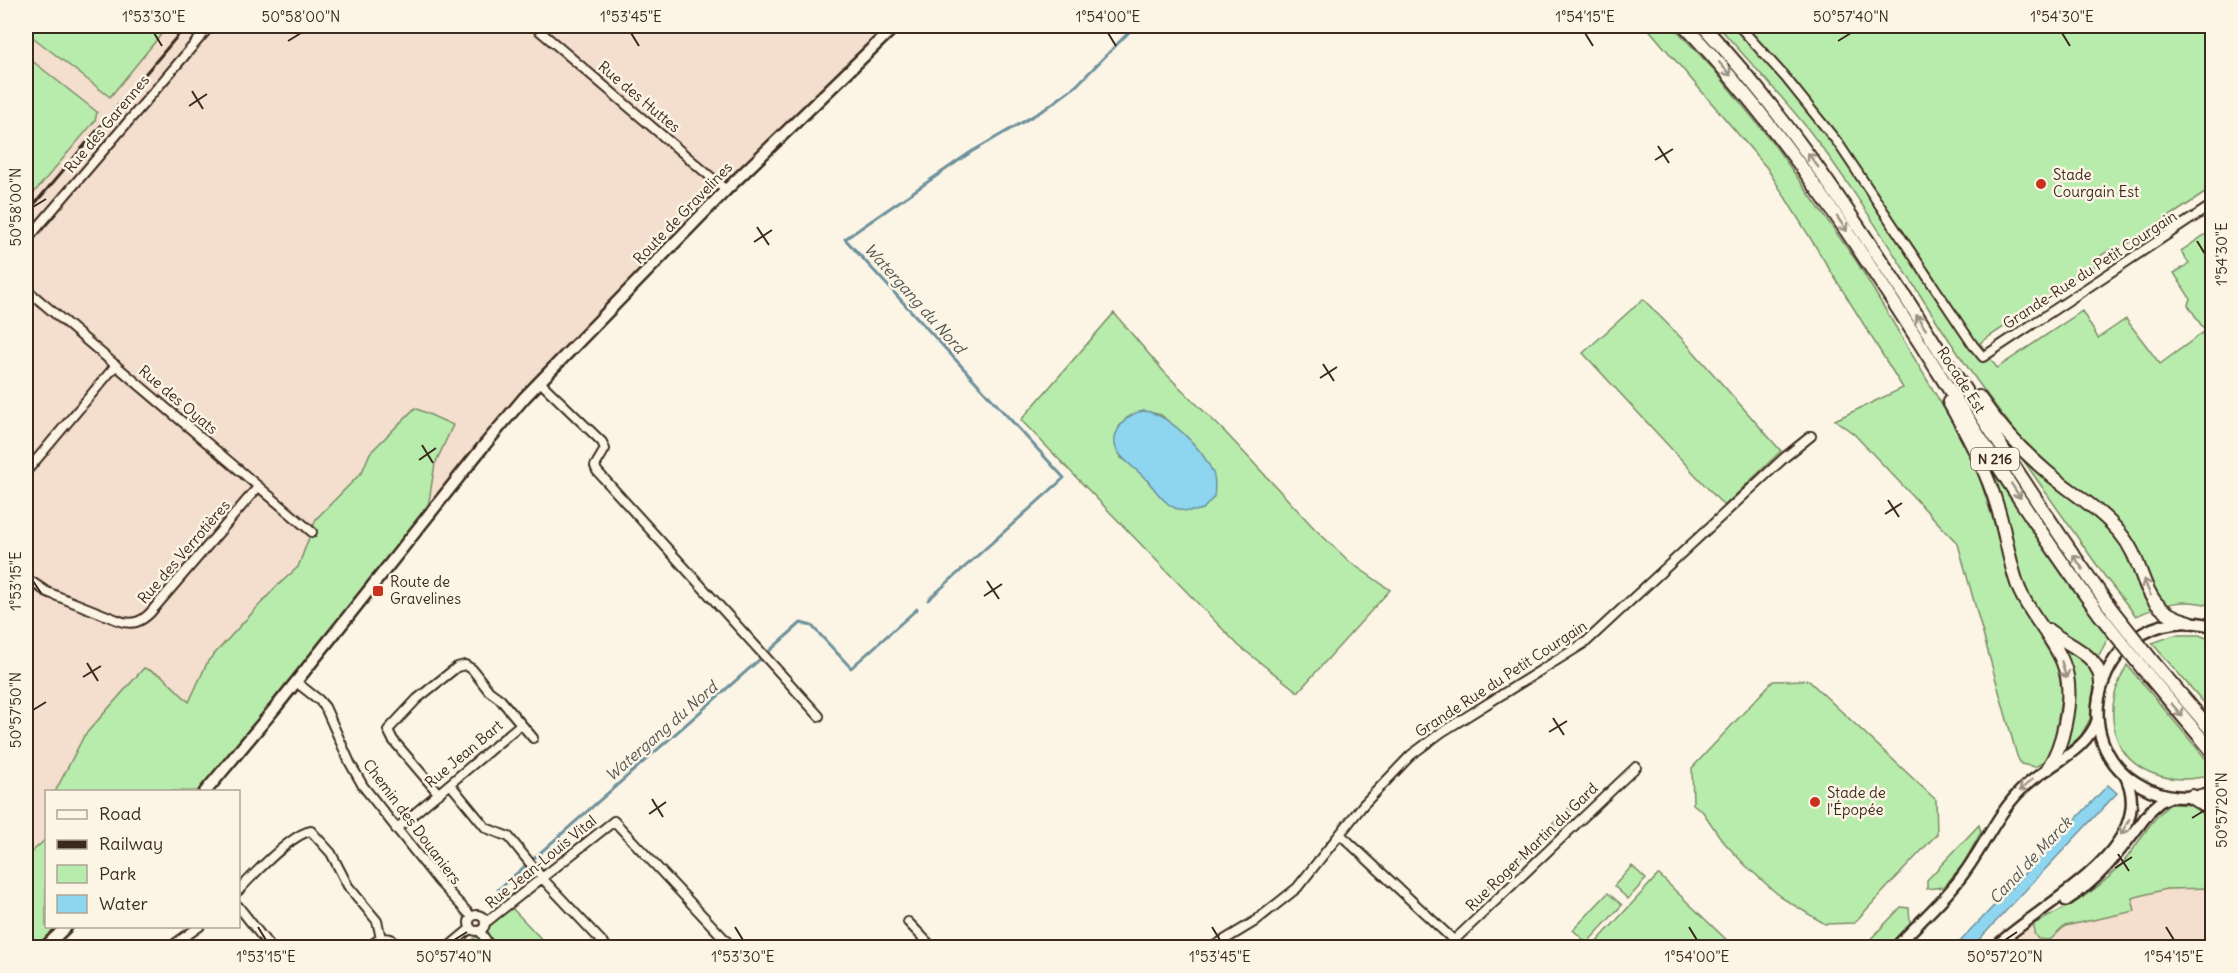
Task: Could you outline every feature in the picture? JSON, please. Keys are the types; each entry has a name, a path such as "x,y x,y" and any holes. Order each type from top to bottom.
{"highway":[{"name":"Rocade Est","path":"1685,26 1778,134 1829,205 2038,525 2212,751"},
{"name":"Rocade Est","path":"1703,26 1763,95 1817,165 2061,537 2106,612"},
{"path":"1892,302 1975,450 1998,507 2016,580 2025,600 2062,661 2068,689 2067,709 2058,748 2048,768"},
{"path":"1953,372 1971,385 1998,422 2035,462 2098,512 2121,534 2132,552 2150,595 2159,608 2174,618 2190,622"},
{"path":"2037,619 2056,636 2082,652 2093,662 2100,674 2101,685"},
{"name":"Rocade Est","path":"2148,666 2212,731"},
{"path":"2192,797 2212,809"}],"main road":[{"name":"Route de Gravelines","path":"207,790 296,682 491,436 540,382 726,190 895,26"},
{"path":"2212,626 2190,622 2173,623 2157,627 2134,638 2116,655 2101,685 2098,701 2098,718 2107,750 2123,772 2146,788 2173,796 2192,797 2212,793"},
{"path":"44,948 66,928"}],"street":[{"name":"Rue des Garennes","path":"26,241 210,26"},
{"name":"Rue des Huttes","path":"534,26 726,190"},
{"name":"Grande-Rue du Petit Courgain","path":"1739,26 1785,77 1838,143 1983,357 2212,205"},
{"name":"Rue des Oyats","path":"26,289 312,532"},
{"path":"26,472 116,365"},
{"path":"540,382 602,441 605,449 596,466 597,471 819,716"},
{"name":"Grande Rue du Petit Courgain","path":"1211,948 1254,922 1293,892 1308,877 1368,799 1411,755 1442,732 1580,648 1785,457 1811,436"},
{"name":"Rue des Verrotières","path":"26,578 47,592 120,621 130,623 140,621 150,613 258,487"},
{"path":"439,794 410,762 388,732 391,725 411,708 417,699 459,666 467,666 533,738"},
{"name":"Chemin des Douaniers","path":"296,682 322,703 358,779 443,887 472,917"},
{"path":"1896,948 1960,879 1999,816 2013,798 2048,768 2087,740 2098,718"},
{"name":"Rue Jean Bart","path":"396,829 522,724"},
{"name":"Rue Roger Martin du Gard","path":"1446,948 1636,767"},
{"path":"1994,948 2015,928 2082,881 2099,864 2122,834 2131,816 2133,800 2131,789 2123,772"},
{"path":"450,784 483,826 508,837 542,878 608,948"},
{"path":"2031,918 2064,903 2089,885 2115,860 2151,810 2160,802 2173,796"},
{"name":"Rue Jean-Louis Vital","path":"483,927 614,821 733,948"},
{"path":"240,889 257,870 288,844 301,834 311,831 331,852 348,886 377,921 381,938"},
{"path":"1340,834 1462,948"},
{"path":"240,909 271,948"},
{"path":"483,927 475,931 471,928 469,923 472,917 481,916 491,948"},
{"path":"908,922 933,948"},
{"path":"169,948 199,928"},
{"path":"447,948 471,928"},
{"path":"368,948 381,938 392,939 399,948"}],"shaded area":[{"path":"26,26 891,26 678,228 529,383 305,651 182,790 45,790 45,926 26,945"},
{"path":"2212,888 2212,947 2009,948 2031,925 2166,889"}],"green space":[{"path":"26,26 168,26 110,97 26,32"},
{"path":"1646,26 1673,26 1715,71 1773,143 1857,262 1954,425 1977,470 2012,591 2057,665 2062,692 2056,731 2049,755 2044,762 2035,767 2021,764 2017,756 1958,544 1854,434 1835,420 1903,388 1767,168"},
{"name":"Stade Courgain Est","path":"1718,26 2212,26 2211,189 2119,250 2111,249 2099,257 2096,265 1980,343 1997,368 2082,311 2098,338 2126,319 2160,364 2205,331 2188,305 2190,298 2174,273 2189,264 2181,251 2212,230 2212,606 2192,602 2174,603 2136,616 2106,578 2014,447 2015,431 1987,395 1935,319 1835,166 1808,129"},
{"path":"26,56 97,112 95,121 26,202"},
{"path":"1643,299 1686,343 1781,451 1724,506 1583,353"},
{"path":"1114,313 1165,373 1225,432 1315,529 1350,562 1390,590 1298,692 1239,646 1021,420","holes":["1144,411 1161,415 1189,440 1203,509 1189,511 1177,508 1158,493 1141,473 1121,458 1119,427 1127,418"]},
{"path":"415,408 453,425 435,464 428,507 227,759 198,790 56,790 84,736 144,668 162,676 189,702 208,661 275,588 298,567 316,519 362,472 370,453"},
{"path":"1981,454 2108,638 2098,657 2054,631 2024,593"},
{"path":"2175,635 2199,635 2212,640 2212,712 2152,643"},
{"path":"2058,646 2066,648 2091,665 2095,678 2090,719 2080,737 2064,750 2073,689"},
{"path":"2127,665 2212,766 2212,774 2182,779 2166,777 2138,766 2127,756 2119,743 2114,727 2113,703"},
{"name":"Stade de l'Épopée","path":"1808,680 1936,800 1937,834 1854,923 1825,924 1782,898 1745,865 1722,840 1703,812 1693,804 1692,768 1773,681"},
{"path":"1590,788 1592,790 1482,895 1480,893"},
{"path":"2170,804 2197,805 2212,816 2212,888 2166,889 2132,898 2135,911 2065,926 2050,940 2038,939 2034,933 2034,924 2099,886 2125,860 2155,819"},
{"path":"1979,825 1981,832 1962,866 1943,887 1927,889 1927,880"},
{"path":"45,840 45,928 59,928 37,947 26,947 26,857"},
{"path":"1632,866 1646,879 1628,899 1614,886"},
{"path":"1659,875 1734,947 1592,947"},
{"path":"1608,893 1622,905 1587,943 1573,930"},
{"path":"511,907 549,947 463,948"},
{"path":"1901,907 1909,908 1910,923 1887,947 1863,947"}],"water":[{"path":"1144,411 1174,426 1202,454 1215,479 1214,497 1203,509 1185,511 1171,506 1116,449 1116,434 1121,425 1131,415"},
{"path":"2108,785 2117,793 1972,947 1955,947"}],"waterway":[{"name":"Watergang du Nord","path":"928,600 1064,478 845,239 971,152 1045,109 1076,86 1135,26"},
{"name":"Watergang du Nord","path":"498,890 801,623 812,626 851,668 917,609"}],"railway":[{"path":"26,214 186,26"}],"place":[{"name":"Stade Courgain Est","path":"2041,184"},
{"name":"Route de Gravelines","path":"378,591"},
{"name":"Stade de l'Épopée","path":"1815,802"}],"water label":[{"name":"Canal de Marck","path":"2030,860"}]}
